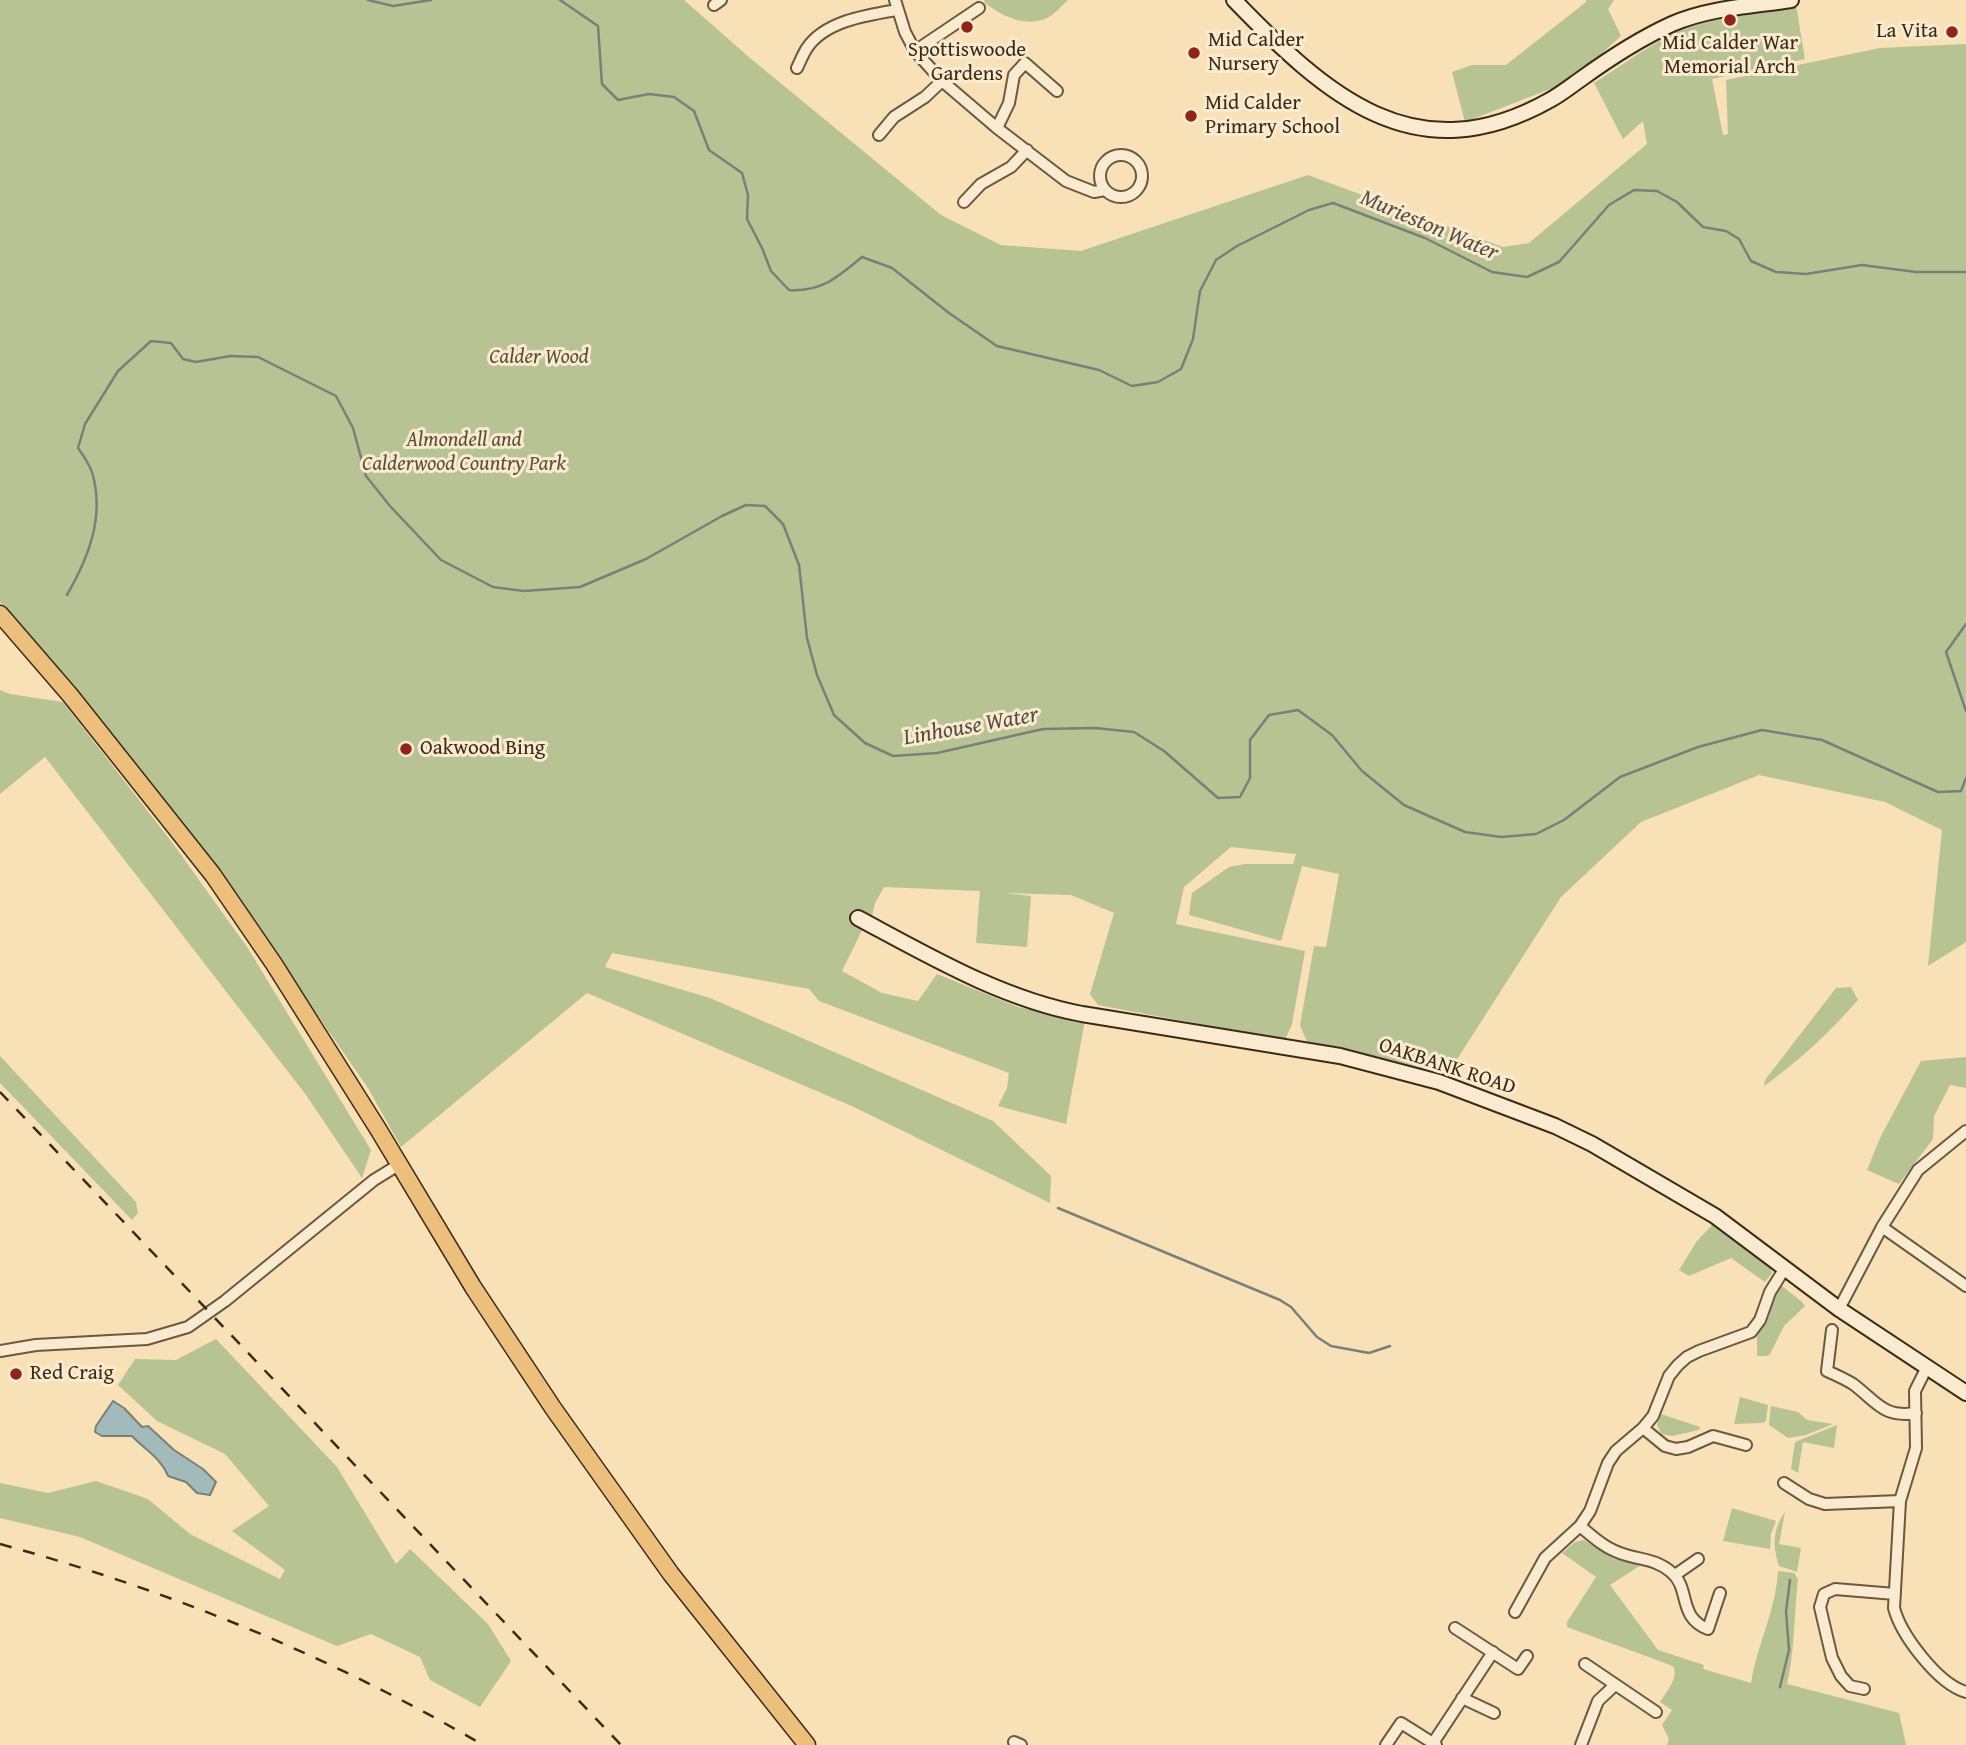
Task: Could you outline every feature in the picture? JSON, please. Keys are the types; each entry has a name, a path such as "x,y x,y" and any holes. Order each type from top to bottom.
{"main road":[{"path":"0,614 118,754 213,876 274,964 400,1164 473,1287 609,1490 750,1676 807,1745"}],"street":[{"path":"1234,0 1296,61 1343,96 1393,123 1420,130 1448,131 1486,126 1521,115 1553,99 1632,44 1674,23 1697,16 1791,0"},
{"path":"797,68 808,47 822,34 845,22 896,5 915,51 942,81 1066,181 1094,192 1105,190"},
{"path":"915,51 979,8"},
{"path":"997,128 1009,103 1014,75 1025,63 1057,91"},
{"path":"879,135 894,117 925,97 942,81"},
{"path":"971,199 981,184 1011,167 1027,150"},
{"name":"OAKBANK ROAD","path":"858,918 961,972 1013,994 1065,1010 1340,1056 1439,1082 1555,1126 1592,1144 1714,1216 1839,1309 1966,1393"},
{"path":"1839,1309 1882,1227 1919,1170 1966,1131"},
{"path":"0,1351 36,1345 148,1339 188,1327 225,1301 374,1180 400,1164"},
{"path":"1882,1227 1966,1286"},
{"path":"1514,1612 1545,1558 1580,1526 1598,1494 1608,1463 1616,1451 1653,1416 1670,1376 1678,1365 1699,1351 1751,1332 1760,1320 1770,1292 1785,1268"},
{"path":"1832,1330 1827,1371 1850,1382 1893,1414 1916,1413"},
{"path":"1927,1367 1915,1391 1916,1448 1900,1501 1894,1608 1897,1621 1926,1660 1931,1674 1966,1692"},
{"path":"1643,1428 1665,1446 1676,1449 1713,1436 1746,1445"},
{"path":"1784,1483 1809,1499 1825,1504 1900,1501"},
{"path":"1580,1526 1607,1548 1625,1555 1656,1561 1675,1575 1688,1614 1700,1626 1708,1629 1720,1593"},
{"path":"1675,1575 1698,1559"},
{"path":"1864,1689 1850,1686 1841,1676 1832,1658 1820,1607 1824,1594 1835,1588 1895,1594"},
{"path":"1906,1636 1917,1627"},
{"path":"1455,1628 1518,1669 1527,1656"},
{"path":"1386,1745 1401,1723 1434,1744 1493,1653"},
{"path":"1585,1664 1656,1712"},
{"path":"1581,1745 1598,1701 1615,1685"},
{"path":"1462,1698 1494,1713"}],"green space":[{"name":"Almondell and Calderwood Country Park","path":"0,0 684,0 750,58 941,215 1001,245 1081,251 1308,175 1503,247 1529,243 1647,144 1643,121 1623,139 1594,83 1672,34 1705,21 1723,17 1727,21 1733,20 1735,16 1796,5 1805,59 1712,79 1723,135 1728,134 1726,80 1880,48 1966,44 1966,942 1928,966 1942,830 1885,802 1759,775 1641,822 1561,897 1445,1078 1307,1042 1300,1025 1314,946 1326,947 1339,874 1302,866 1281,941 1189,915 1192,893 1229,867 1245,864 1293,864 1296,854 1231,847 1184,887 1176,924 1305,951 1292,1024 1285,1040 1098,1005 1090,994 1114,913 1071,895 1004,893 1031,896 1027,947 976,943 980,891 884,887 875,903 872,916 869,916 842,971 882,993 918,1001 937,974 1018,1007 1085,1020 1066,1124 998,1106 1007,1088 1009,1073 819,1001 809,989 612,953 605,967 710,998 993,1121 1051,1176 1050,1203 854,1107 587,993 401,1147 368,1088 202,849 0,602"},
{"path":"984,0 1068,0 1050,17 1030,22 1006,16"},
{"path":"1586,0 1614,0 1608,9 1621,36 1571,81 1465,122 1452,72 1472,65 1506,65"},
{"path":"0,690 63,702 174,845 247,947 371,1150 362,1178 306,1095 45,757 0,794"},
{"path":"1851,987 1858,1000 1814,1046 1764,1086 1765,1080 1836,988"},
{"path":"0,1056 136,1202 138,1213 132,1220 0,1083"},
{"path":"1966,1057 1966,1088 1950,1085 1934,1116 1933,1139 1899,1184 1867,1170 1880,1138 1921,1061"},
{"path":"1714,1223 1770,1267 1772,1273 1765,1282 1731,1258 1689,1276 1679,1270 1697,1241"},
{"path":"1782,1286 1805,1306 1784,1326 1770,1354 1757,1356 1757,1333 1769,1316 1773,1296"},
{"path":"216,1339 337,1467 396,1564 410,1549 488,1624 511,1661 480,1707 430,1680 420,1657 371,1634 337,1646 80,1537 0,1518 0,1483 48,1493 96,1481 148,1499 190,1534 280,1579 285,1570 232,1531 269,1506 225,1454 157,1421 118,1385 135,1359 176,1360"},
{"path":"1740,1397 1768,1405 1766,1421 1734,1424"},
{"path":"1771,1406 1798,1412 1807,1420 1833,1424 1806,1435 1788,1438 1769,1425"},
{"path":"1661,1414 1700,1427 1699,1430 1672,1436 1661,1434 1657,1424"},
{"path":"1837,1425 1834,1448 1803,1442 1798,1473 1791,1469 1795,1442"},
{"path":"1732,1508 1776,1521 1771,1534 1770,1549 1723,1541"},
{"path":"1785,1512 1779,1544 1801,1548 1797,1572 1779,1566 1776,1552 1776,1532"},
{"path":"1584,1540 1614,1559 1641,1565 1610,1585 1658,1650 1704,1665 1703,1669 1751,1683 1774,1599 1778,1571 1794,1573 1798,1579 1787,1684 1899,1713 1906,1745 1667,1745 1669,1739 1662,1725 1672,1710 1660,1702 1673,1680 1673,1666 1567,1627 1567,1622 1596,1577 1562,1553 1575,1542"}],"water":[{"path":"113,1401 124,1408 142,1427 148,1426 174,1450 203,1469 216,1482 210,1495 197,1493 186,1482 168,1476 157,1459 132,1436 102,1436 95,1432 96,1426"}],"waterway":[{"name":"Murieston Water","path":"368,0 393,6 431,0"},
{"name":"Murieston Water","path":"560,0 598,26 602,84 618,100 649,94 674,97 694,111 709,150 742,173 748,195 747,219 771,271 789,290 801,290 829,282 862,257 892,268 949,313 997,346 1099,370 1132,386 1158,382 1181,369 1193,339 1200,291 1216,260 1237,246 1309,210 1333,203 1425,238 1492,272 1527,277 1559,262 1609,205 1634,190 1657,191 1677,202 1703,227 1726,231 1739,239 1751,261 1776,272 1806,274 1862,265 1916,272 1966,272"},
{"name":"Linhouse Water","path":"67,595 88,551 96,520 96,488 88,463 78,448 85,424 118,371 151,341 171,343 183,359 196,362 230,356 258,357 336,396 353,428 366,476 390,506 441,560 493,587 524,591 580,587 646,559 746,505 765,506 783,524 799,565 807,638 817,675 834,715 865,743 893,756 937,753 1043,729 1095,728 1134,732 1164,751 1218,798 1240,797 1250,778 1250,740 1269,715 1298,710 1332,735 1362,771 1404,805 1465,832 1501,837 1536,834 1564,820 1620,777 1698,747 1762,730 1822,740 1938,792 1961,791 1966,778"},
{"name":"Linhouse Water","path":"1966,624 1946,652 1966,711"},
{"path":"1058,1208 1280,1300 1291,1307 1317,1337 1331,1346 1369,1353 1390,1346"},
{"path":"1780,1687 1789,1650 1786,1611 1790,1580"}],"railway":[{"path":"0,1092 621,1745"},
{"path":"0,1544 126,1582 248,1629 368,1683 483,1745"}],"place":[{"name":"Mid Calder War Memorial Arch","path":"1730,20"},
{"name":"Spottiswoode Gardens","path":"967,27"},
{"name":"La Vita","path":"1952,32"},
{"name":"Mid Calder Nursery","path":"1194,53"},
{"name":"Mid Calder Primary School","path":"1191,116"},
{"name":"Oakwood Bing","path":"406,749"},
{"name":"Red Craig","path":"16,1374"}],"park label":[{"name":"Calder Wood","path":"539,358"}]}
